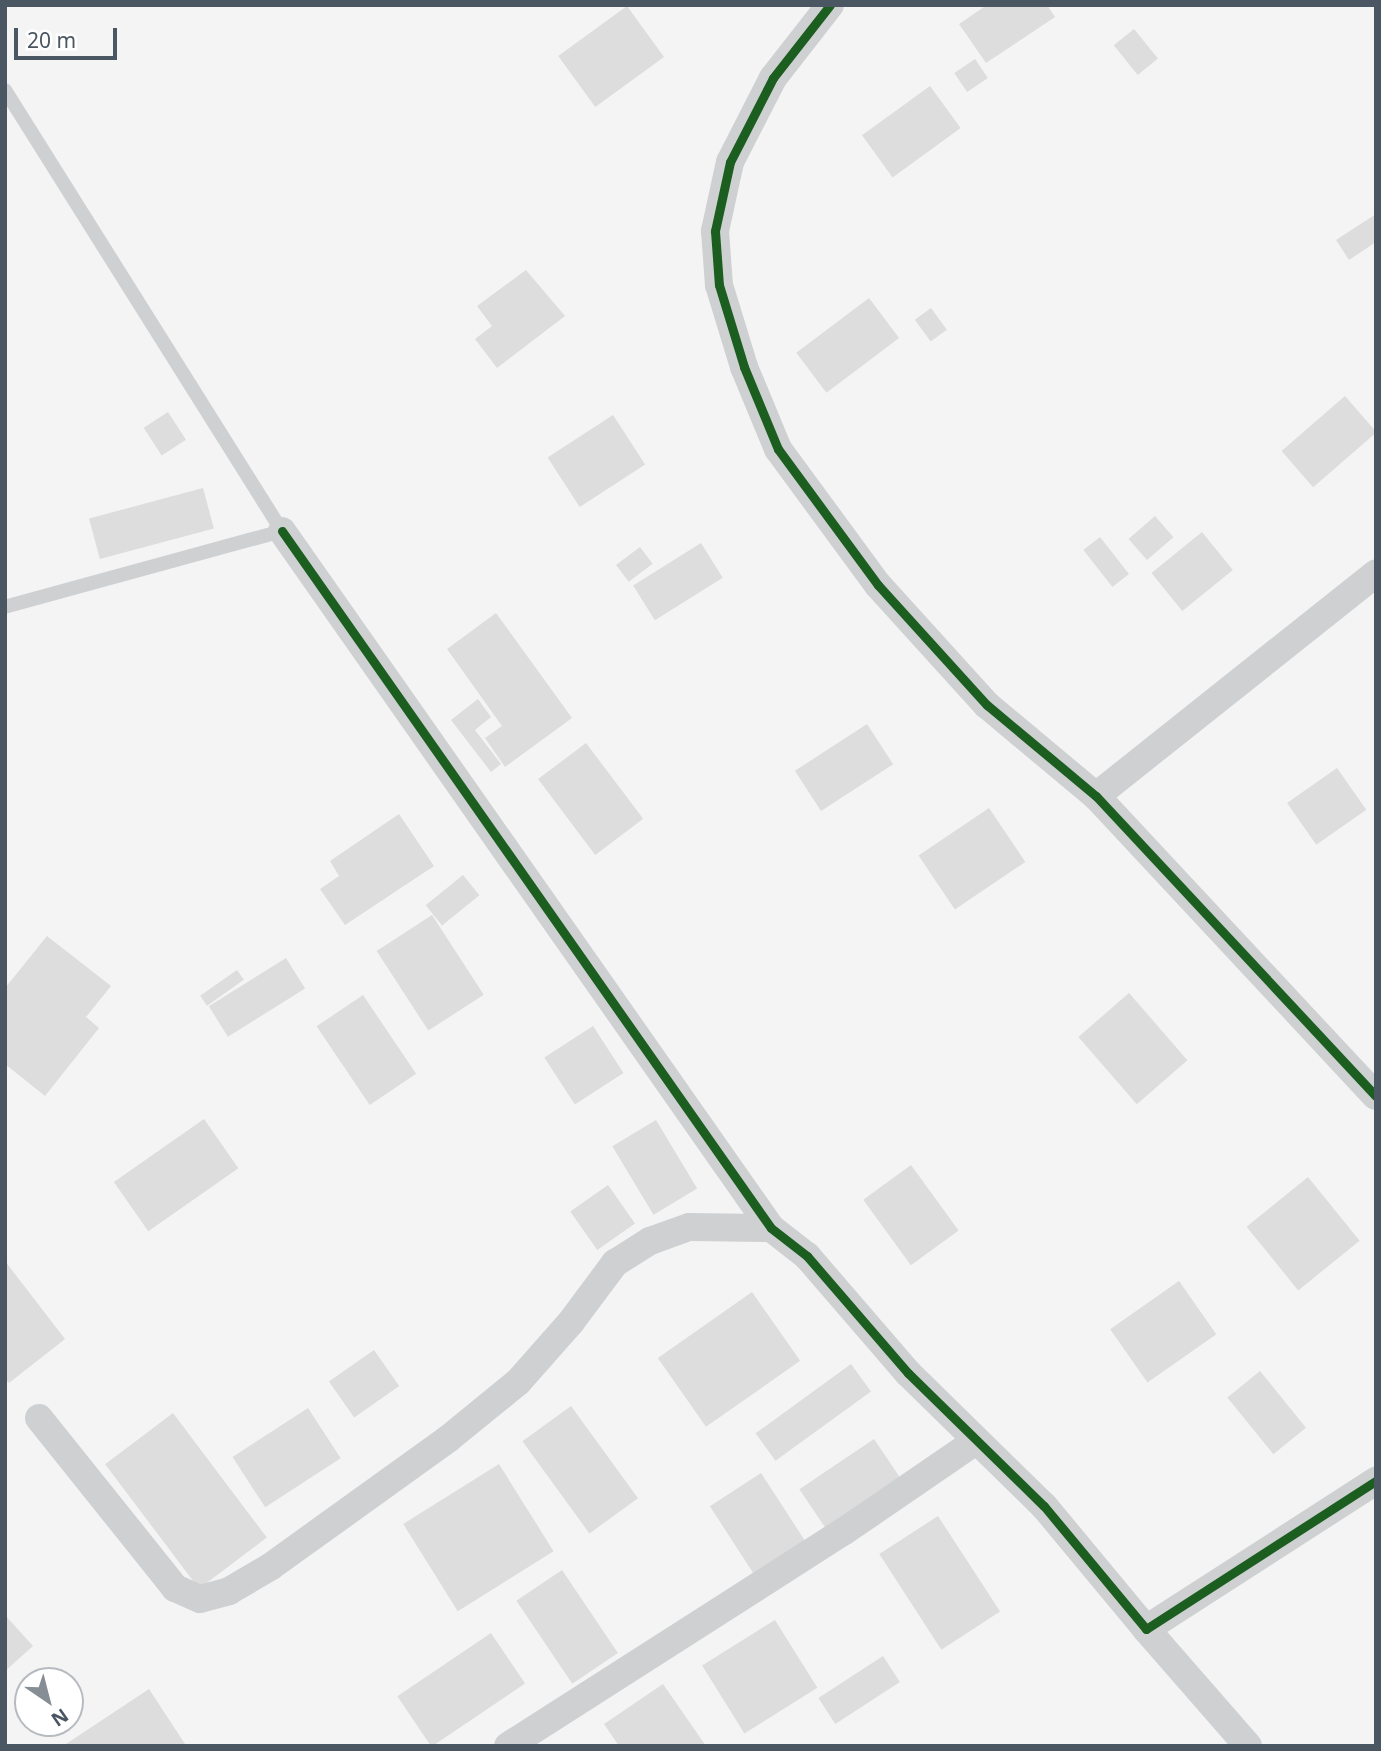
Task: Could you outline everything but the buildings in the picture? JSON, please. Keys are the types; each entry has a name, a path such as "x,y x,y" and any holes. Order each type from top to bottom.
{"street":[{"path":"830,5 773,78 730,162 715,231 719,285 744,368 779,449 878,585 987,705 1096,796 1376,1096"},
{"path":"282,531 771,1228 807,1256 908,1373 1077,1542 1146,1629 1248,1746"},
{"path":"1096,796 1376,573"},
{"path":"39,1418 175,1588 200,1599 229,1591 270,1567 448,1439 518,1382 571,1322 615,1263 650,1241 689,1227 771,1228"},
{"path":"508,1746 843,1532 976,1441"},
{"path":"1146,1629 1376,1480"}],"lane":[{"path":"5,90 282,531 5,607"}],"cycle path":[{"path":"830,5 773,78 730,162 715,231 719,285 744,367 778,449 878,585 987,705 1096,796 1376,1096"},
{"path":"282,531 771,1228 807,1256 908,1373 1044,1506 1146,1629 1376,1481"}]}
